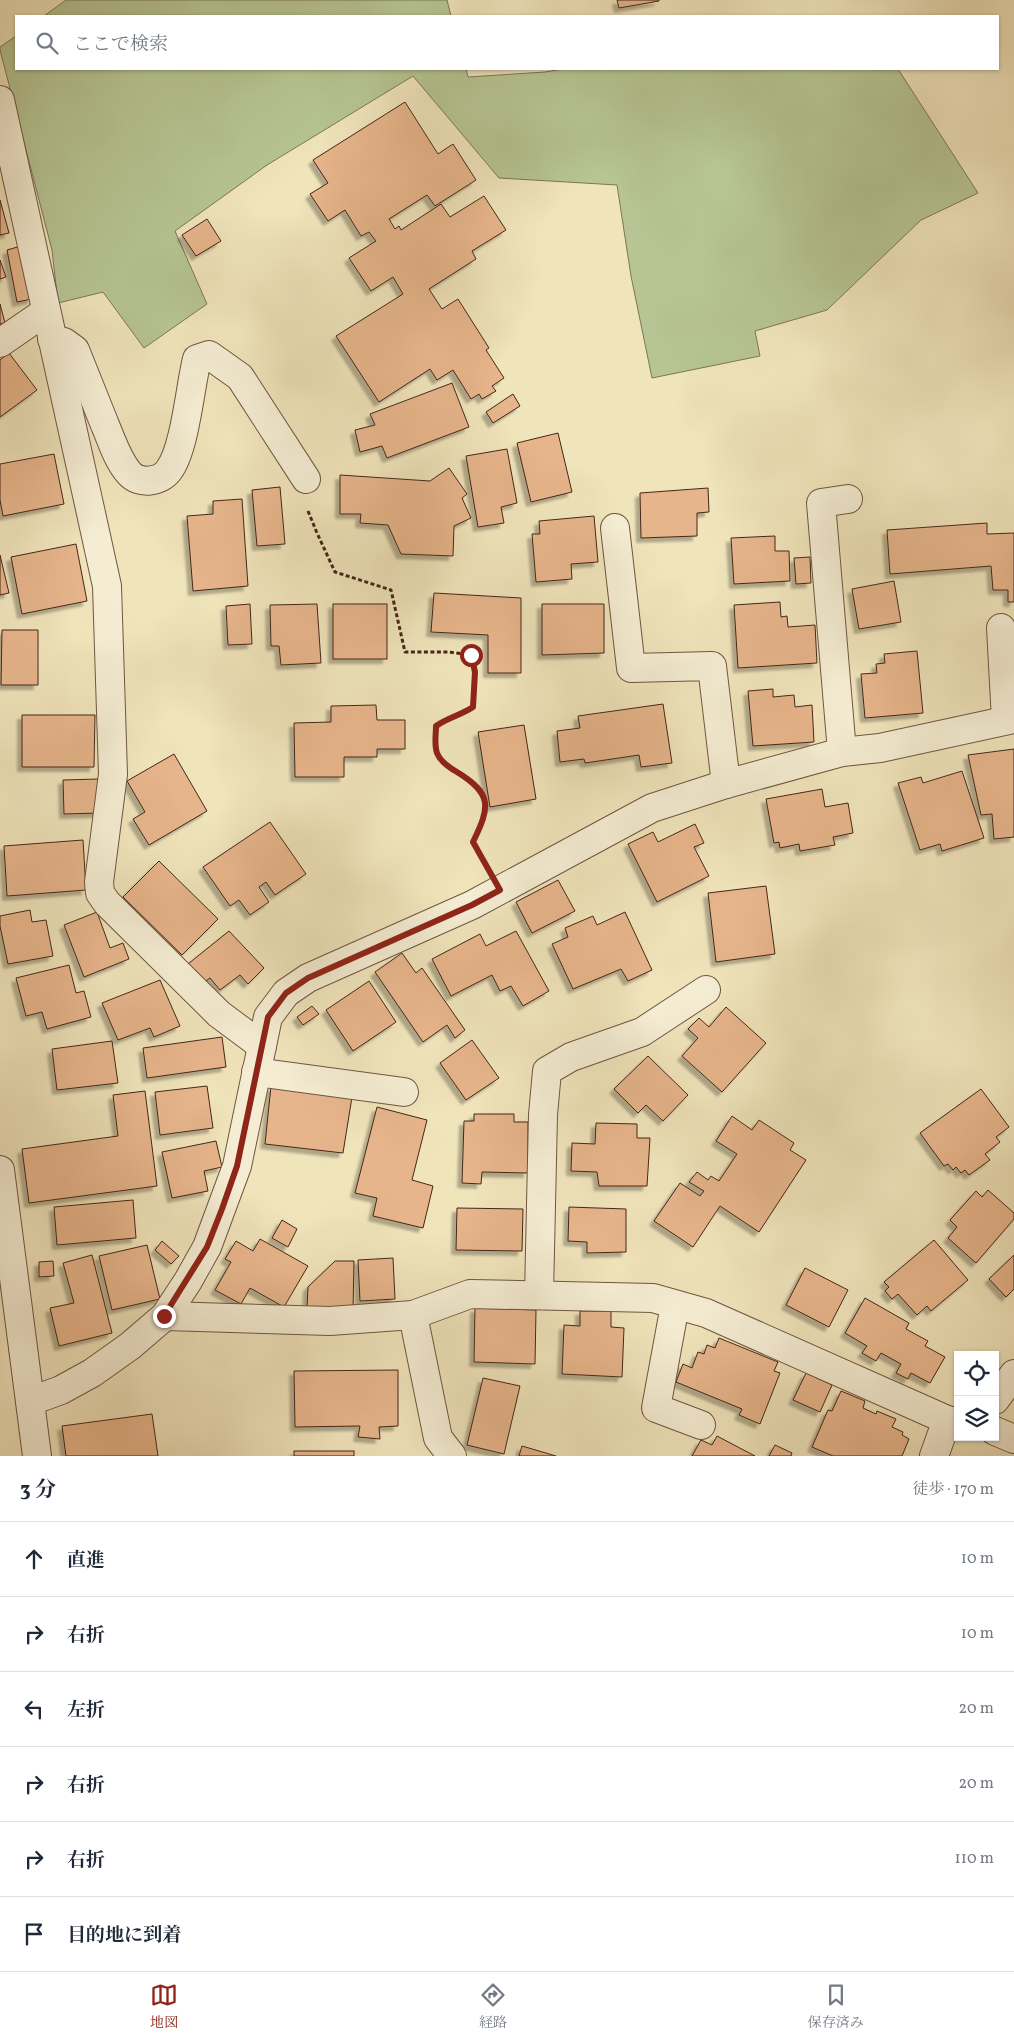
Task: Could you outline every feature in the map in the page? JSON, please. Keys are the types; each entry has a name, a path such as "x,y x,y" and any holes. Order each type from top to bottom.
{"street":[{"path":"0,100 107,586 113,774 99,882 100,893 107,904 219,1014 259,1059 404,1092"},
{"path":"0,343 46,312"},
{"path":"52,339 64,342 75,350 118,456 130,475 140,480 154,480 163,476 170,469 179,448 191,381 198,359 210,356 240,377 306,479"},
{"path":"842,752 820,504 848,499"},
{"path":"615,528 632,668 712,666 726,784"},
{"path":"31,1401 61,1390 92,1374 130,1346 164,1316 207,1247 222,1209 237,1166 268,1017 286,993 308,978 472,905 652,808 726,784 842,752 880,748 1010,719 1001,628"},
{"path":"538,1295 543,1115 547,1071 571,1057 642,1032 706,990"},
{"path":"0,1170 38,1456"},
{"path":"164,1316 330,1321 413,1315 470,1294 653,1298 706,1313 953,1422 934,1456"},
{"path":"675,1305 656,1408 702,1426"},
{"path":"413,1315 438,1438 452,1456"},
{"path":"998,1396 1014,1374"},
{"path":"999,1433 1014,1439"}],"path":[{"path":"306,479 303,495 316,533 335,572 391,590 405,652 449,652 471,655 475,672 473,707 462,714 447,718 436,726 436,744 438,755 450,768 465,777 480,790 485,798 486,811 473,842 500,890"}],"green space":[{"path":"66,0 447,0 451,15 45,15"},
{"path":"15,37 15,70 466,70 468,77 557,70 899,70 978,193 921,220 827,310 755,331 760,356 652,378 631,276 617,185 499,178 413,76 267,165 175,231 207,304 144,348 103,292 58,303 52,250 0,47"}],"building":[{"path":"617,0 659,0 659,1 619,8"},
{"path":"405,102 438,154 453,144 476,180 435,206 427,195 389,219 395,229 399,226 401,230 441,204 450,217 484,196 506,230 472,251 476,259 429,289 442,309 458,299 489,348 486,350 504,378 492,386 496,391 482,399 479,394 471,399 453,370 437,380 430,369 379,402 336,336 403,294 393,277 371,291 349,258 376,241 369,232 361,236 345,210 328,221 310,194 328,183 313,160"},
{"path":"0,200 9,233 0,235"},
{"path":"207,219 221,241 196,256 182,235"},
{"path":"21,246 32,299 17,302 7,250"},
{"path":"0,260 6,277 0,279"},
{"path":"0,304 5,323 0,324"},
{"path":"9,353 37,390 0,417 0,360"},
{"path":"452,383 469,427 387,458 382,446 360,452 355,430 375,425 370,414"},
{"path":"513,394 520,406 493,423 486,412"},
{"path":"558,433 572,492 531,502 517,443"},
{"path":"507,449 517,503 501,507 504,523 478,527 466,456"},
{"path":"54,454 64,504 3,516 0,500 0,464"},
{"path":"449,468 467,494 462,498 471,518 454,526 453,556 401,554 388,525 360,523 361,514 340,514 340,475 430,481"},
{"path":"280,487 285,544 257,546 252,490"},
{"path":"708,488 709,512 697,513 697,536 641,538 640,493"},
{"path":"242,499 248,586 193,591 187,516 213,514 213,501"},
{"path":"594,516 598,562 571,564 572,579 536,582 532,534 540,534 539,521"},
{"path":"987,523 987,534 1014,533 1014,602 1008,602 1008,590 993,590 991,566 890,574 887,530"},
{"path":"775,536 775,551 789,551 790,581 734,584 731,538"},
{"path":"76,544 87,601 22,614 11,557"},
{"path":"0,555 9,593 0,595"},
{"path":"810,557 811,583 796,584 794,558"},
{"path":"894,581 901,622 859,629 852,589"},
{"path":"434,593 521,598 521,673 488,673 488,635 431,632"},
{"path":"780,602 781,617 787,616 788,627 815,625 817,663 738,668 734,605"},
{"path":"250,604 252,644 228,645 226,606"},
{"path":"317,604 321,663 281,665 279,646 271,646 270,605"},
{"path":"333,604 387,604 387,659 333,659"},
{"path":"542,604 604,604 604,653 542,655"},
{"path":"2,630 38,630 38,685 1,685"},
{"path":"917,651 923,713 865,718 861,674 877,673 876,664 885,663 884,654"},
{"path":"773,689 773,697 794,695 795,707 812,705 814,742 753,746 748,691"},
{"path":"663,704 672,763 641,767 639,755 585,763 584,759 560,762 557,731 580,728 578,716"},
{"path":"376,705 377,720 405,720 405,749 377,749 377,757 344,757 344,777 295,777 294,723 331,722 331,706"},
{"path":"22,715 95,715 94,767 22,767"},
{"path":"524,725 536,799 490,807 478,732"},
{"path":"1014,749 1014,837 994,839 992,814 981,815 968,755"},
{"path":"174,754 207,811 149,845 133,819 145,812 127,781"},
{"path":"962,771 984,838 942,851 940,844 920,850 898,783 921,777 923,783"},
{"path":"98,779 99,813 64,814 63,780"},
{"path":"822,789 825,807 848,803 853,833 833,837 835,845 800,851 799,844 780,848 779,842 774,843 766,799"},
{"path":"270,822 306,874 275,895 266,882 259,887 269,902 250,915 239,900 230,906 203,867"},
{"path":"695,824 704,843 694,847 709,876 657,902 628,844 653,832 658,842"},
{"path":"83,840 86,890 7,896 4,846"},
{"path":"159,861 218,919 182,955 123,897"},
{"path":"558,880 575,911 532,933 516,902"},
{"path":"766,886 775,954 716,962 708,893"},
{"path":"30,910 32,922 46,920 53,956 8,964 0,926 0,916"},
{"path":"97,912 110,948 123,943 129,959 84,977 64,925"},
{"path":"625,912 652,970 628,981 621,969 573,989 552,944 568,937 565,928 593,916 597,925"},
{"path":"229,931 264,968 248,984 240,975 220,990 210,978 203,983 188,964"},
{"path":"516,931 549,991 523,1006 511,986 500,991 492,975 451,996 432,959 480,934 486,946"},
{"path":"402,953 416,973 422,968 465,1030 455,1038 447,1025 423,1042 375,972"},
{"path":"69,965 76,993 84,991 91,1017 47,1029 42,1012 26,1016 16,978"},
{"path":"160,980 180,1026 154,1037 150,1028 118,1040 102,1003"},
{"path":"369,981 396,1022 353,1051 326,1010"},
{"path":"312,1006 319,1014 303,1025 297,1017"},
{"path":"726,1007 766,1043 722,1092 682,1056 698,1038 688,1029 699,1018 709,1027"},
{"path":"222,1037 226,1067 147,1078 143,1048"},
{"path":"472,1040 499,1078 466,1100 440,1063"},
{"path":"112,1041 118,1083 57,1090 52,1049"},
{"path":"648,1056 688,1095 663,1121 646,1105 638,1113 614,1089"},
{"path":"207,1086 213,1128 160,1135 155,1092"},
{"path":"271,1086 352,1097 343,1153 265,1144"},
{"path":"981,1089 1009,1127 996,1137 1000,1142 985,1154 990,1160 969,1175 965,1170 961,1173 956,1167 953,1170 948,1164 944,1166 920,1133"},
{"path":"145,1091 157,1186 29,1203 22,1149 118,1136 113,1095"},
{"path":"377,1107 427,1120 412,1180 433,1186 423,1228 373,1216 377,1198 355,1193"},
{"path":"474,1114 514,1114 514,1122 528,1122 528,1173 482,1172 481,1184 462,1183 464,1121 474,1121"},
{"path":"732,1116 752,1130 759,1120 794,1143 790,1150 806,1160 759,1232 720,1206 693,1247 654,1221 680,1183 700,1196 704,1191 689,1182 697,1172 708,1180 711,1176 719,1181 737,1154 716,1141"},
{"path":"596,1123 637,1124 637,1138 650,1138 647,1186 599,1186 597,1172 571,1171 572,1143 595,1144"},
{"path":"216,1141 222,1167 204,1171 208,1191 172,1198 162,1152"},
{"path":"988,1190 1014,1213 1014,1219 976,1263 948,1238 957,1227 950,1220 976,1191 982,1197"},
{"path":"133,1200 136,1238 57,1245 54,1207"},
{"path":"569,1207 626,1209 626,1252 587,1253 587,1242 568,1241"},
{"path":"457,1208 523,1209 522,1251 456,1250"},
{"path":"282,1220 297,1229 288,1247 272,1238"},
{"path":"260,1239 308,1266 284,1307 250,1288 241,1304 215,1290 231,1262 225,1259 236,1241 253,1251"},
{"path":"934,1240 968,1280 931,1311 927,1306 917,1315 898,1294 892,1299 885,1291 889,1287 884,1282"},
{"path":"162,1241 179,1256 171,1264 155,1250"},
{"path":"147,1245 160,1299 112,1310 99,1256"},
{"path":"92,1255 112,1333 59,1346 50,1308 74,1303 63,1263"},
{"path":"1014,1255 1014,1289 1006,1297 989,1279"},
{"path":"393,1258 395,1299 360,1301 358,1260"},
{"path":"53,1261 54,1276 39,1277 39,1262"},
{"path":"335,1261 354,1261 353,1310 307,1308 308,1287"},
{"path":"805,1268 848,1290 829,1327 786,1305"},
{"path":"865,1298 909,1323 906,1329 928,1341 925,1346 945,1357 930,1383 911,1373 908,1379 896,1373 901,1364 881,1353 876,1361 862,1353 867,1346 845,1333"},
{"path":"475,1308 536,1310 535,1364 474,1362"},
{"path":"580,1311 611,1311 611,1327 624,1328 622,1377 562,1374 564,1325 580,1326"},
{"path":"719,1338 778,1362 774,1371 780,1373 760,1424 739,1415 742,1409 676,1382 683,1364 692,1368 698,1352 704,1354 707,1345 715,1348"},
{"path":"398,1370 398,1426 379,1427 380,1439 358,1437 360,1426 295,1427 294,1371"},
{"path":"806,1373 832,1385 820,1412 793,1400"},
{"path":"483,1378 520,1386 504,1454 467,1445"},
{"path":"841,1391 865,1401 863,1408 876,1414 877,1411 896,1419 892,1427 903,1432 902,1435 909,1439 902,1456 833,1456 812,1447 828,1410 832,1411"},
{"path":"152,1414 158,1456 66,1456 62,1426"},
{"path":"717,1436 755,1456 692,1456 701,1440 712,1445"},
{"path":"775,1445 792,1453 791,1456 769,1456"},
{"path":"522,1446 556,1456 519,1456"},
{"path":"294,1451 354,1451 354,1456 294,1456"}],"route":[{"path":"164,1316 188,1281 207,1247 222,1209 237,1166 268,1017 286,993 308,978 472,905 500,890 473,842 486,811 485,798 480,790 465,777 450,768 438,755 436,744 436,726 447,718 462,714 473,707 475,672 471,655"}]}
